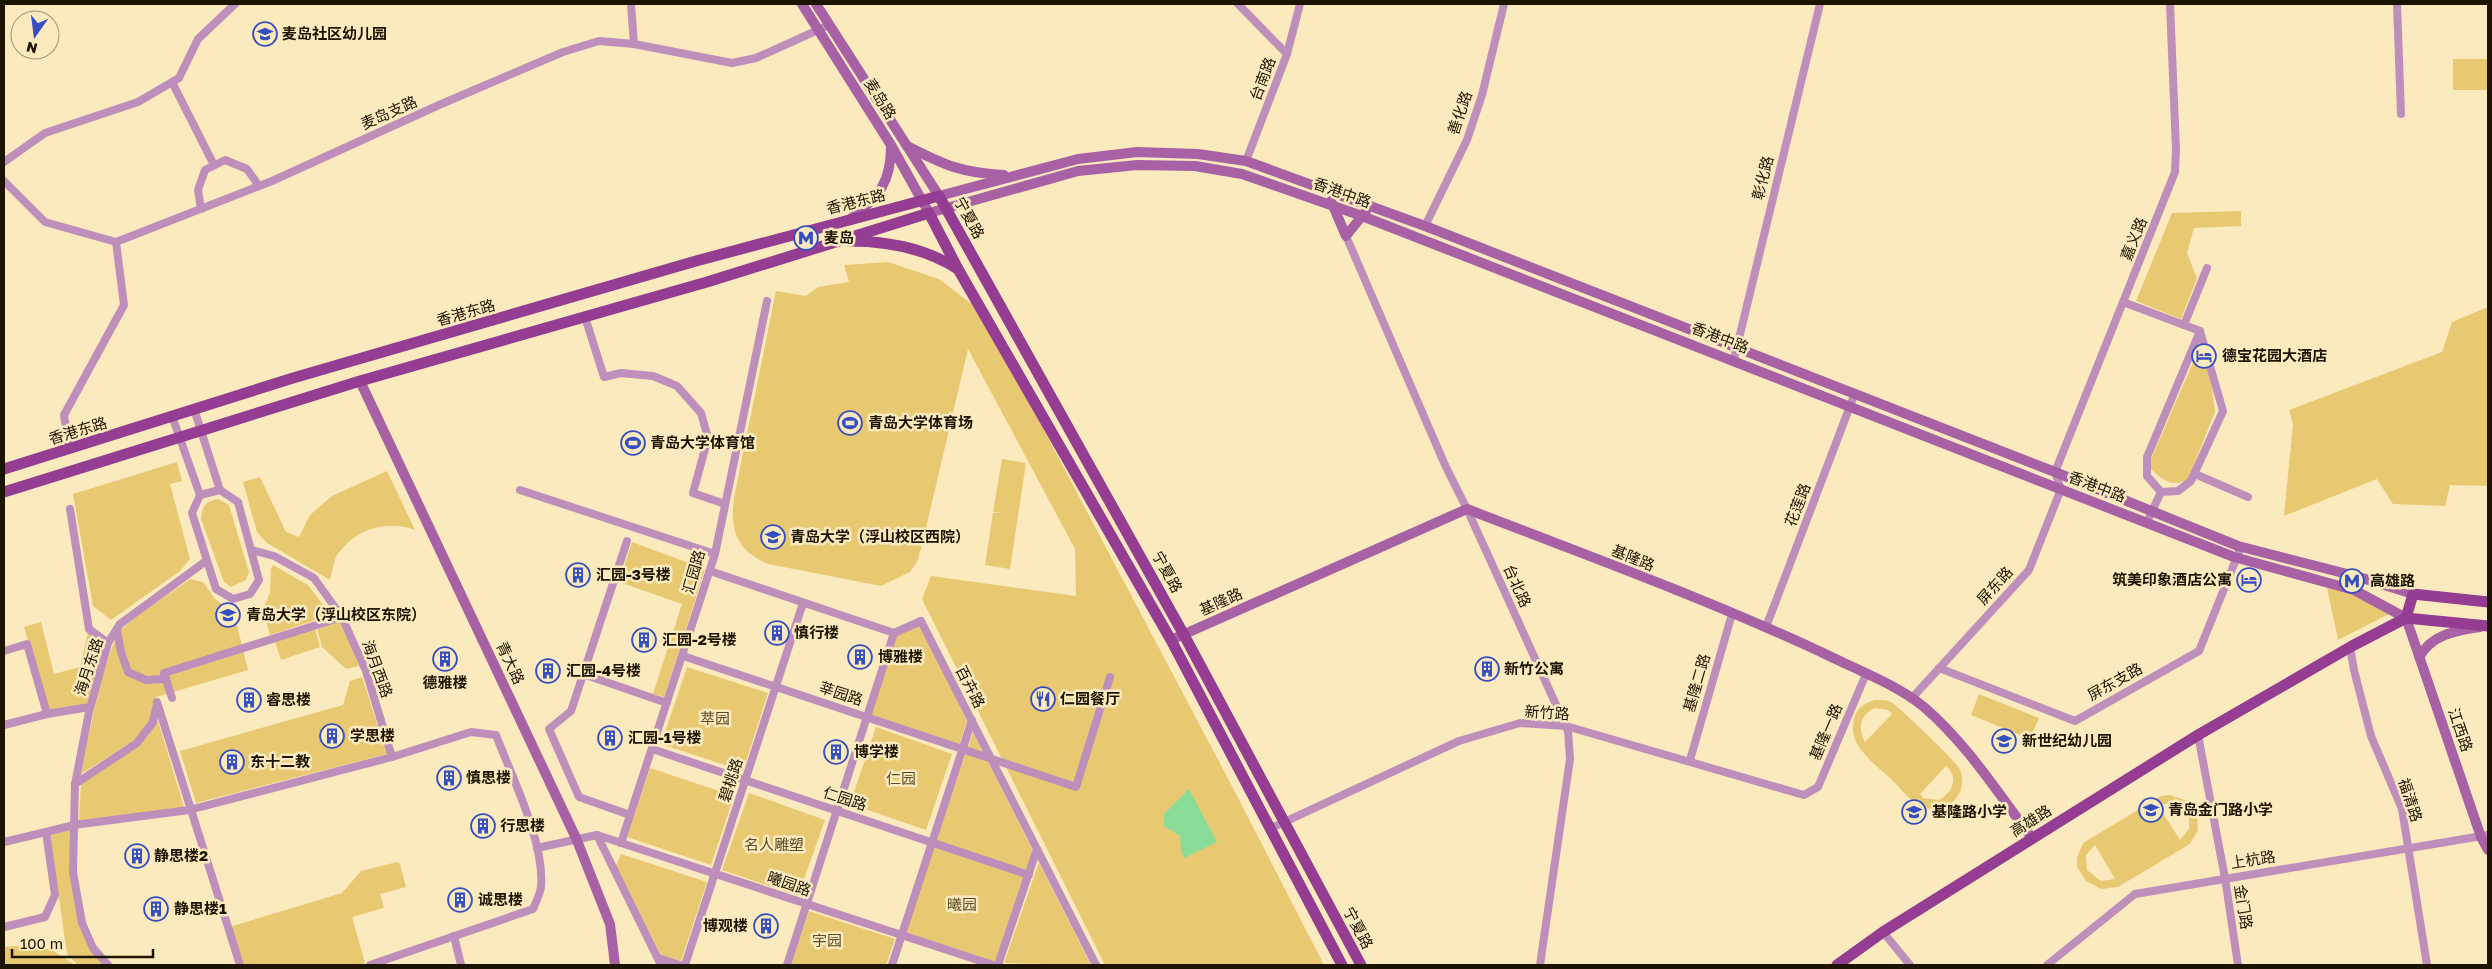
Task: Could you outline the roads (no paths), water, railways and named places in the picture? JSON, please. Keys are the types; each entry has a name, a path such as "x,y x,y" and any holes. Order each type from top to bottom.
{"main road":[{"name":"麦岛路","path":"802,4 891,145 929,213"},
{"name":"麦岛路","path":"816,4 939,196"},
{"path":"852,218 875,199 881,190 891,163 891,145"},
{"path":"905,145 952,167 967,171 1012,175"},
{"name":"香港中路","path":"939,196 1012,175 1078,159 1137,152 1198,154 1246,162 1329,190 1425,226 1855,393 2242,547 2359,577 2413,594 2488,602"},
{"name":"香港中路","path":"929,213 1078,171 1137,165 1195,166 1242,174 1362,216 2237,557 2354,590 2406,618 2488,626"},
{"path":"1329,190 1332,205 1346,236 1370,205"},
{"name":"香港东路","path":"4,469 293,378 852,218 939,196"},
{"name":"宁夏路","path":"939,196 1184,635 1361,965"},
{"name":"香港东路","path":"4,492 360,381 585,317 929,213"},
{"name":"宁夏路","path":"929,213 958,269 1171,640 1342,965"},
{"path":"838,241 873,241 915,249 941,258 958,269"},
{"name":"青大路","path":"360,381 576,838 610,924 615,965"},
{"name":"基隆路","path":"1171,640 1467,509 1766,627 1912,698 1970,754 2032,838"},
{"path":"2406,618 2413,594"},
{"name":"高雄路","path":"1837,965 1883,932 2198,735 2350,647 2406,618"},
{"name":"江西路","path":"2406,618 2488,850"},
{"path":"2419,657 2433,639 2455,631 2488,626"}],"street":[{"path":"4,162 45,133 138,102 178,78 198,39 235,4"},
{"path":"631,4 634,44"},
{"path":"1238,4 1287,54"},
{"name":"台南路","path":"1246,162 1287,54 1300,4"},
{"name":"善化路","path":"1425,226 1467,140 1482,95 1504,4"},
{"name":"彰化路","path":"1734,360 1820,4"},
{"name":"嘉义路","path":"2056,472 2175,172 2176,140 2170,4"},
{"path":"2397,4 2401,114"},
{"name":"麦岛支路","path":"116,242 259,186 439,105 564,52 599,41 634,44 732,63 756,58 829,24"},
{"path":"172,82 214,166"},
{"path":"201,209 198,190 204,170 225,160 247,169 259,186"},
{"path":"4,181 45,222 116,242 124,305 64,415 69,449"},
{"name":"台北路","path":"1346,236 1445,465 1566,726 1570,759 1540,965"},
{"path":"2184,325 2207,268"},
{"name":"汇园路","path":"621,843 715,554 767,301"},
{"path":"2123,302 2200,331"},
{"path":"585,317 604,377 621,373 653,376 677,386 701,413 708,438 694,493 725,504"},
{"path":"2161,492 2178,491 2191,481 2223,411 2200,331"},
{"path":"2161,492 2147,476 2147,458 2200,331"},
{"name":"花莲路","path":"1766,627 1855,393"},
{"path":"172,416 200,495 192,513 216,589 233,599 250,594 259,580 238,502 220,490 194,409"},
{"path":"2056,472 2061,489"},
{"path":"2195,474 2248,497"},
{"name":"屏东路","path":"1912,698 2029,570 2061,489"},
{"path":"200,495 220,490"},
{"path":"520,490 715,554"},
{"path":"2147,522 2161,492"},
{"path":"70,509 89,629 108,643"},
{"path":"628,541 571,711 549,730 579,797 630,815"},
{"name":"屏东支路","path":"1940,668 2075,721 2199,650 2242,547"},
{"name":"海月西路","path":"252,550 274,556 314,578 342,617 366,671 392,757"},
{"name":"海月东路","path":"75,784 90,707 108,643 120,624 206,561"},
{"path":"710,571 894,633 786,965"},
{"name":"碧桃路","path":"685,965 803,602"},
{"name":"基隆二路","path":"1690,760 1732,614"},
{"path":"172,698 164,673 342,617"},
{"name":"百卉路","path":"894,633 921,621 1096,965"},
{"path":"117,630 121,652 128,672 146,680 166,679"},
{"path":"4,651 27,644 47,714"},
{"name":"福清路","path":"2350,647 2371,736 2402,809 2410,849 2427,965"},
{"path":"683,656 1076,787 1110,677"},
{"path":"583,674 667,702"},
{"name":"基隆一路","path":"1804,795 1818,787 1866,674"},
{"path":"108,965 94,948 82,923 73,872 75,784 137,742 153,722 158,702 189,810 240,965"},
{"path":"4,725 47,714 90,707"},
{"path":"892,965 972,720"},
{"name":"新竹路","path":"1269,829 1460,741 1520,723 1566,726 1690,760 1804,795"},
{"path":"4,842 74,825 189,810 392,757 470,732 496,735 540,861 541,889 533,909 370,965"},
{"name":"金门路","path":"2198,735 2225,878 2238,965"},
{"name":"仁园路","path":"652,749 1029,875"},
{"path":"4,927 45,917 55,895 46,832"},
{"path":"597,835 659,962 680,965"},
{"name":"曦园路","path":"537,848 576,838 597,835 993,965"},
{"name":"上杭路","path":"2047,965 2134,894 2484,836"},
{"path":"998,965 1037,850"},
{"path":"1883,932 1910,965"},
{"path":"454,936 461,965"}],"place":[{"name":"麦岛社区幼儿园","path":"265,34"},
{"name":"麦岛","path":"806,238"},
{"name":"德宝花园大酒店","path":"2204,356"},
{"name":"青岛大学体育场","path":"850,423"},
{"name":"青岛大学体育馆","path":"633,443"},
{"name":"青岛大学（浮山校区西院）","path":"773,537"},
{"name":"汇园-3号楼","path":"578,575"},
{"name":"筑美印象酒店公寓","path":"2249,580"},
{"name":"高雄路","path":"2352,581"},
{"name":"青岛大学（浮山校区东院）","path":"228,615"},
{"name":"慎行楼","path":"777,633"},
{"name":"汇园-2号楼","path":"644,640"},
{"name":"博雅楼","path":"860,657"},
{"name":"德雅楼","path":"445,659"},
{"name":"新竹公寓","path":"1487,669"},
{"name":"汇园-4号楼","path":"548,671"},
{"name":"仁园餐厅","path":"1043,699"},
{"name":"睿思楼","path":"249,700"},
{"name":"学思楼","path":"332,736"},
{"name":"汇园-1号楼","path":"610,738"},
{"name":"新世纪幼儿园","path":"2004,741"},
{"name":"博学楼","path":"836,752"},
{"name":"东十二教","path":"232,762"},
{"name":"慎思楼","path":"449,778"},
{"name":"青岛金门路小学","path":"2151,810"},
{"name":"基隆路小学","path":"1914,812"},
{"name":"行思楼","path":"483,826"},
{"name":"静思楼2","path":"137,856"},
{"name":"诚思楼","path":"460,900"},
{"name":"静思楼1","path":"156,909"},
{"name":"博观楼","path":"766,926"}],"park label":[{"name":"萃园","path":"715,719"},
{"name":"仁园","path":"901,779"},
{"name":"名人雕塑","path":"774,845"},
{"name":"曦园","path":"962,905"},
{"name":"宇园","path":"827,941"}]}
